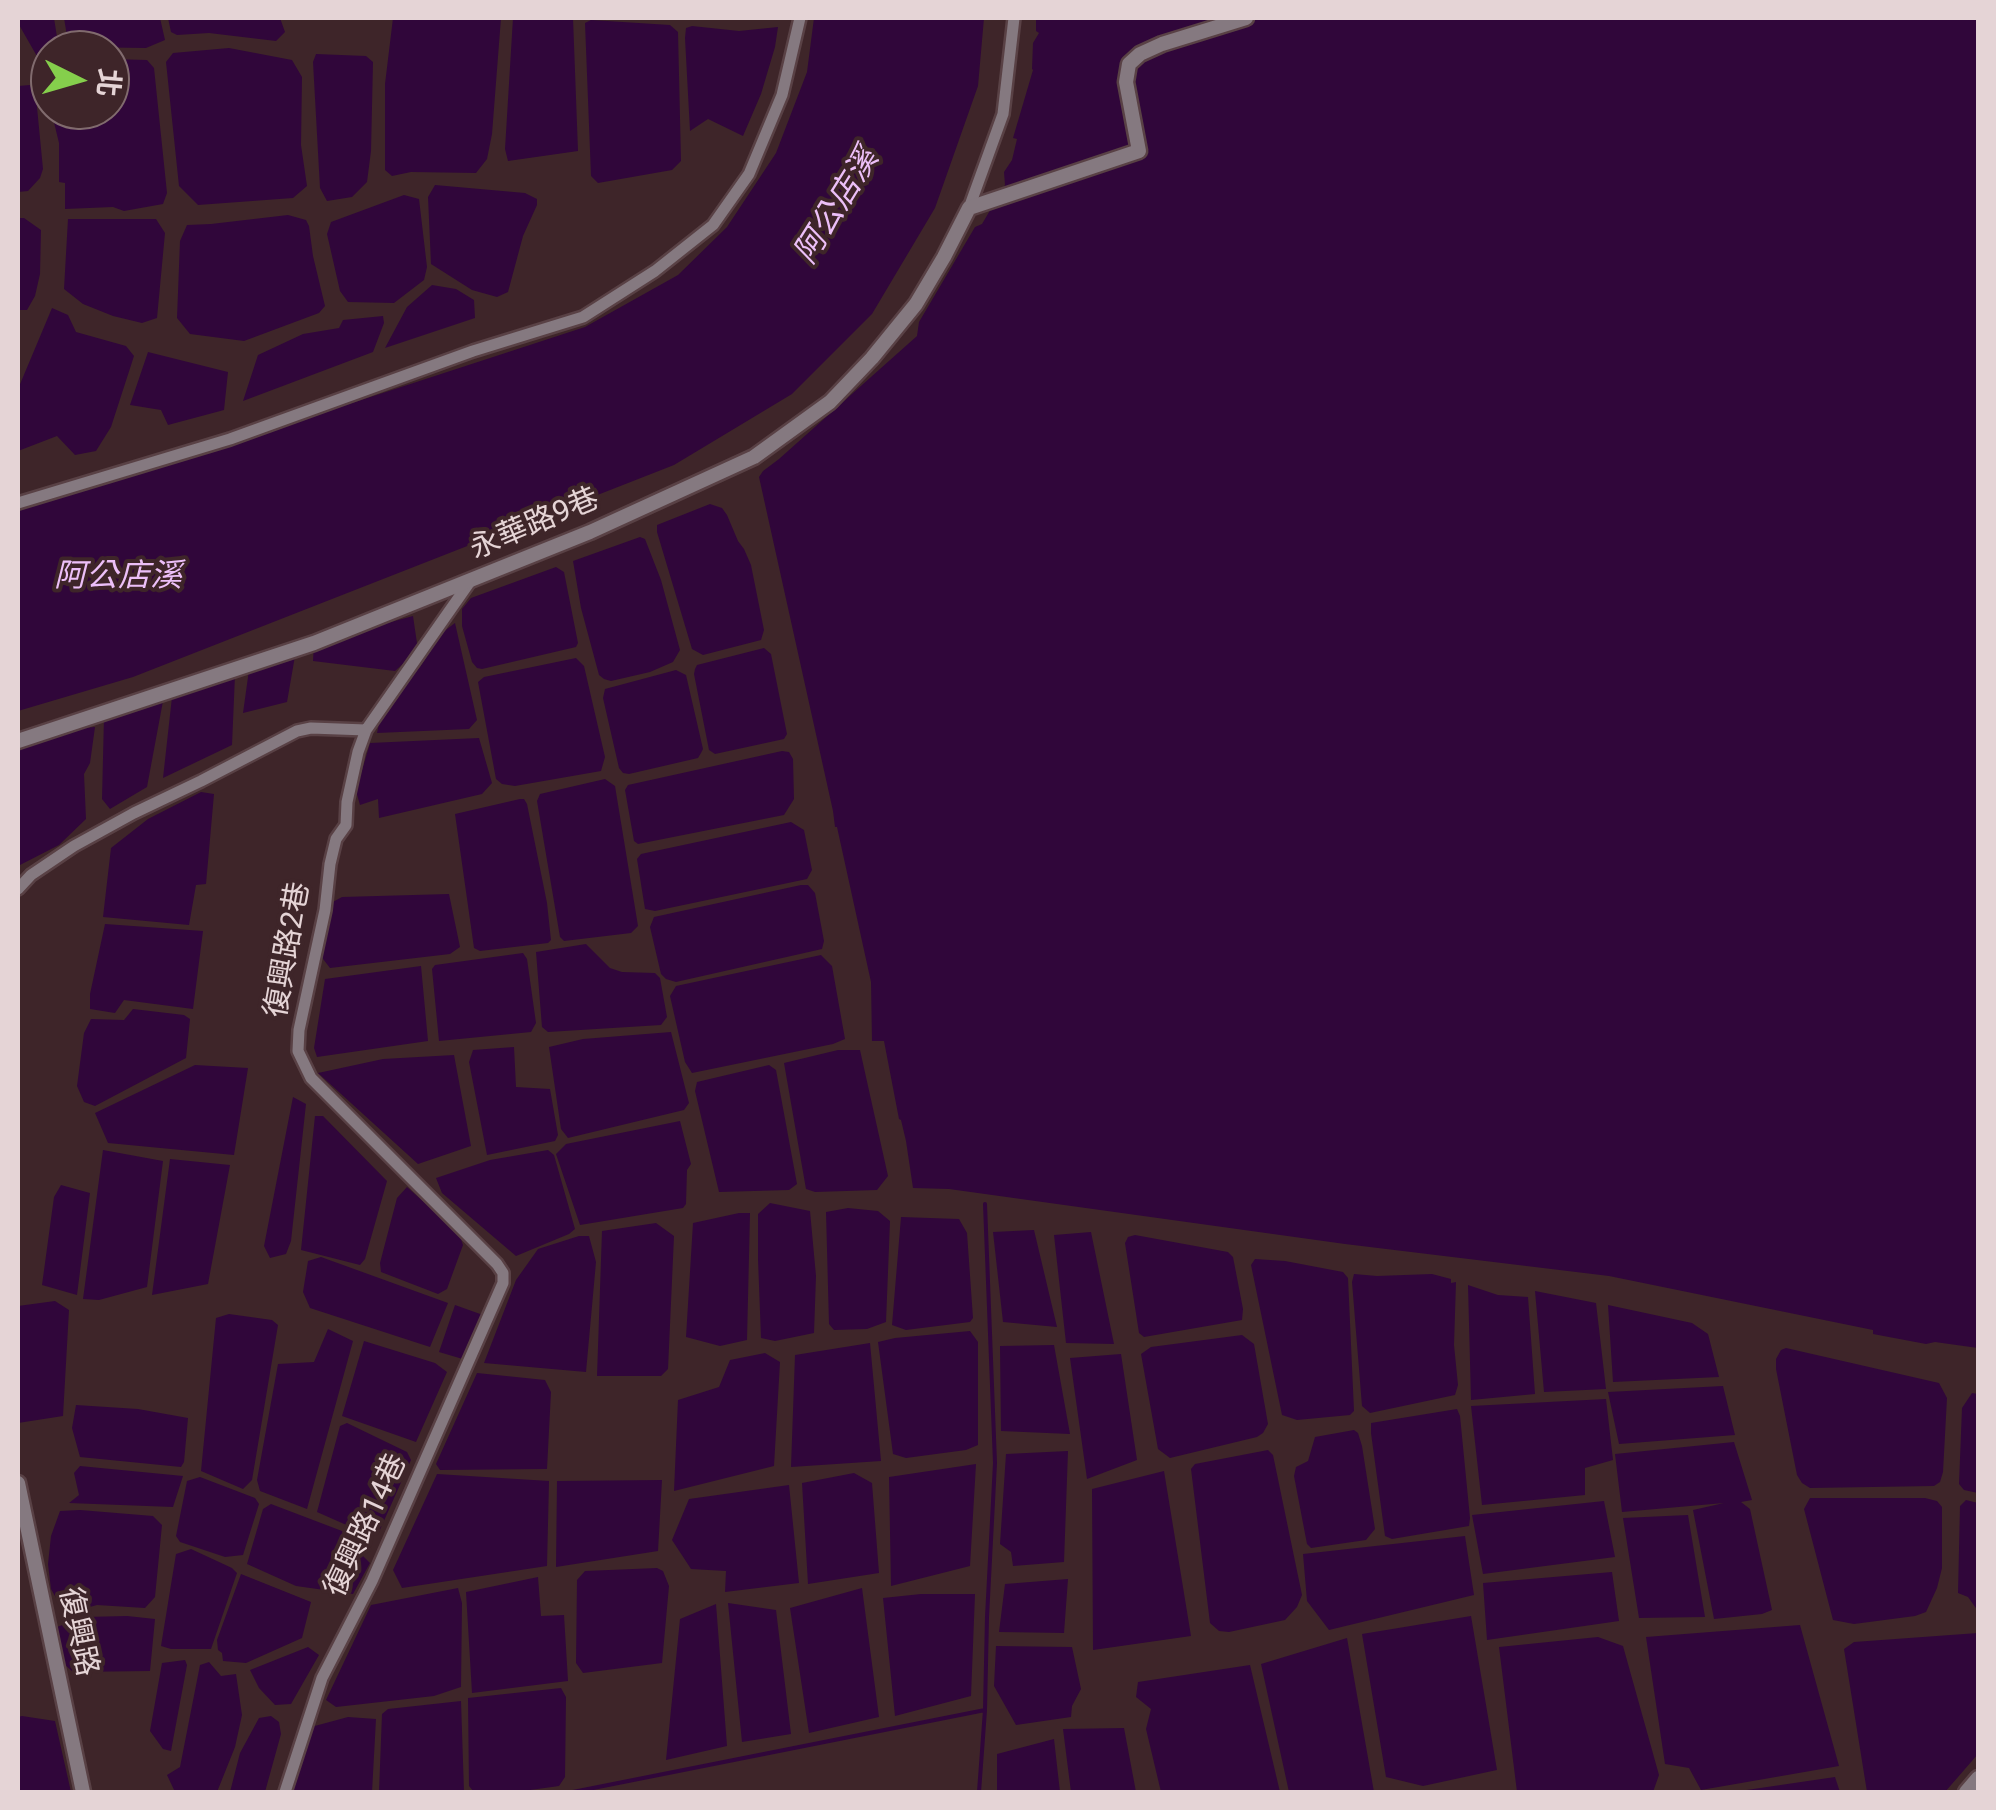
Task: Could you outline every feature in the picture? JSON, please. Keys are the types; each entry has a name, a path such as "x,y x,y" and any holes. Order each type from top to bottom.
{"street":[{"path":"18,503 230,438 473,351 584,317 656,271 713,225 749,174 782,95 800,18"},
{"name":"永華路9巷","path":"18,741 314,643 590,532 754,457 830,402 916,304 969,208 1003,114 1014,18"},
{"path":"969,208 1139,151 1126,82 1129,64 1162,44 1246,18"},
{"name":"復興路2巷","path":"469,582 366,730 347,802 346,825 336,839 330,864 298,1051 311,1078 498,1264 503,1284"},
{"path":"18,889 30,875 89,838 297,731 366,730"},
{"name":"復興路14巷","path":"285,1792 322,1678 372,1581 503,1284"},
{"name":"復興路","path":"18,1483 83,1792"},
{"path":"1966,1792 1978,1778"}],"water":[{"path":"18,18 54,18 56,30 30,30 30,44"},
{"path":"64,18 160,18 165,40 146,48 130,48 130,30 66,30"},
{"path":"168,18 280,18 285,32 276,41 209,33 177,35 171,32"},
{"path":"393,18 501,18 492,134 487,159 476,173 411,172 392,176 385,170 385,84"},
{"path":"513,18 573,18 578,151 508,161 505,149"},
{"name":"阿公店溪","path":"814,18 984,18 978,86 935,208 872,314 792,394 674,465 133,677 18,711 18,507 585,327 678,275 727,227 776,153 807,72"},
{"path":"1036,18 1978,18 1978,1348 1873,1334 1873,1330 1609,1276 949,1189 913,1188 884,1041 872,1041 871,982 759,477 917,336 919,322 975,227 982,224 1005,185 1004,172 1012,160 1017,139 1013,138 1033,70 1033,43 1039,33"},
{"path":"591,20 670,25 678,32 681,161 672,170 598,183 591,176 585,23"},
{"path":"778,27 761,94 743,136 708,119 690,131 685,38 686,28 739,31"},
{"path":"229,48 292,60 302,77 301,145 307,186 293,198 198,205 179,186 166,62 173,53"},
{"path":"316,54 366,56 373,62 367,182 352,197 327,201 320,188 313,62"},
{"path":"130,60 147,60 154,68 167,193 163,204 124,211 113,207 65,209 65,183 59,182 56,130 130,130"},
{"path":"30,85 30,130 39,130 43,169 28,191 18,192 18,86"},
{"path":"435,185 525,193 537,199 508,292 497,297 472,290 431,264 428,197"},
{"path":"404,195 419,199 427,267 424,280 394,303 348,302 340,291 327,234 331,222"},
{"path":"288,215 306,220 309,226 325,306 319,313 244,341 190,334 177,318 180,241 187,225"},
{"path":"18,218 41,230 40,274 27,310 18,310"},
{"path":"68,219 156,219 165,233 157,318 142,323 113,316 83,304 64,289"},
{"path":"432,285 456,289 474,300 475,318 385,348 407,307"},
{"path":"52,308 68,315 76,332 126,346 134,356 111,427 96,451 75,455 57,436 18,451 18,389"},
{"path":"383,316 373,352 243,401 258,355 303,334 339,328 343,320"},
{"path":"148,352 228,372 224,410 168,425 161,410 130,405"},
{"path":"710,504 722,508 727,515 751,565 764,630 761,640 703,655 692,649 657,525"},
{"path":"640,537 645,539 661,580 680,650 673,662 611,681 599,675 573,561"},
{"path":"556,567 564,572 576,647 477,668 462,626 462,609 471,598"},
{"path":"413,616 418,650 395,671 313,661 314,643"},
{"path":"455,623 477,720 469,729 377,733 380,719 402,683 420,667 443,632"},
{"path":"764,648 771,654 787,734 784,739 715,754 709,750 695,669 697,665"},
{"path":"295,656 287,702 243,713 249,670"},
{"path":"576,658 584,666 605,757 601,771 515,786 502,784 496,779 478,682 484,677"},
{"path":"676,670 686,675 701,753 698,758 623,773 603,698 605,689"},
{"path":"235,675 232,745 163,778 172,697"},
{"path":"163,701 147,787 110,809 102,799 104,717"},
{"path":"95,727 90,763 84,774 86,819 59,845 20,865 18,748 72,729"},
{"path":"479,738 492,783 482,794 379,818 378,799 360,805 356,791 370,743"},
{"path":"789,752 793,759 794,799 784,815 638,844 634,841 625,790 628,785"},
{"path":"605,779 615,786 638,926 631,933 564,941 560,937 537,801 540,794"},
{"path":"201,792 214,794 206,884 196,885 189,925 103,917 111,848 148,819"},
{"path":"520,799 527,804 551,940 480,951 474,948 455,814"},
{"path":"791,822 804,830 812,870 807,879 655,911 645,909 637,859 641,854"},
{"path":"808,885 815,893 822,949 676,982 661,974 650,927 654,917"},
{"path":"449,894 460,947 450,954 330,968 320,955 331,903 342,897"},
{"path":"105,924 203,931 193,1009 124,1000 115,1013 90,1009"},
{"path":"586,944 610,968 655,973 660,978 667,1017 661,1025 548,1032 542,1027 536,952"},
{"path":"523,953 536,1023 531,1032 439,1041 432,969 435,965"},
{"path":"821,955 832,966 845,1039 692,1073 685,1062 670,996 676,986"},
{"path":"421,966 428,1041 317,1057 314,1048 325,979"},
{"path":"133,1009 190,1019 186,1058 95,1106 84,1102 77,1086 84,1033 91,1019 124,1020"},
{"path":"671,1032 689,1103 684,1110 568,1138 561,1129 549,1047 583,1039"},
{"path":"514,1047 516,1087 550,1089 558,1135 555,1141 487,1155 469,1062 473,1050"},
{"path":"838,1050 860,1050 888,1176 877,1190 806,1189 784,1063"},
{"path":"454,1055 471,1146 418,1164 318,1073 383,1059"},
{"path":"195,1065 248,1068 234,1155 108,1143 95,1113"},
{"path":"769,1065 776,1070 797,1184 789,1190 719,1192 695,1091 697,1082"},
{"path":"293,1097 306,1104 291,1241 286,1254 270,1258 264,1246"},
{"path":"315,1116 323,1116 387,1181 360,1265 301,1250"},
{"path":"680,1121 691,1164 683,1208 580,1225 556,1154 566,1144"},
{"path":"103,1150 163,1161 147,1287 99,1300 83,1299"},
{"path":"548,1150 554,1155 575,1229 516,1256 442,1193 436,1178 490,1160"},
{"path":"170,1159 230,1165 208,1284 152,1295"},
{"path":"61,1185 90,1193 77,1295 42,1285 54,1197"},
{"path":"407,1187 459,1233 463,1245 447,1289 438,1294 381,1272 397,1198"},
{"path":"770,1203 810,1211 816,1276 814,1333 775,1341 761,1338 758,1259 758,1214"},
{"path":"848,1208 878,1211 890,1221 886,1322 867,1329 834,1330 829,1324 826,1212"},
{"path":"750,1213 747,1340 720,1346 686,1337 693,1223"},
{"path":"901,1217 959,1219 967,1233 973,1318 970,1322 906,1330 892,1325"},
{"path":"656,1223 674,1236 668,1369 661,1376 597,1376 602,1231"},
{"path":"1034,1230 1057,1327 1003,1322 993,1232"},
{"path":"1091,1232 1114,1344 1066,1343 1054,1235"},
{"path":"1135,1235 1228,1252 1233,1257 1242,1320 1144,1337 1139,1333 1125,1243"},
{"path":"589,1236 596,1262 586,1372 484,1363 516,1280 538,1249"},
{"path":"321,1257 448,1303 430,1347 310,1308 303,1292 308,1261"},
{"path":"1255,1259 1343,1272 1348,1278 1354,1411 1350,1415 1297,1420 1282,1415 1251,1265"},
{"path":"1354,1274 1432,1274 1456,1282 1455,1395 1370,1413 1362,1406"},
{"path":"1468,1285 1498,1295 1528,1297 1535,1394 1471,1400"},
{"path":"1535,1291 1596,1303 1606,1389 1544,1392"},
{"path":"55,1301 69,1310 63,1416 18,1423 18,1306"},
{"path":"455,1305 483,1315 466,1360 439,1352"},
{"path":"1608,1305 1692,1323 1708,1334 1719,1377 1613,1382"},
{"path":"229,1314 272,1320 278,1325 252,1480 243,1489 201,1471 216,1318"},
{"path":"328,1329 353,1341 307,1509 260,1491 257,1480 278,1364 314,1362"},
{"path":"970,1331 978,1342 978,1445 906,1458 893,1454 878,1342"},
{"path":"1242,1335 1254,1344 1268,1424 1263,1433 1170,1458 1158,1449 1141,1354 1151,1347"},
{"path":"364,1341 435,1363 447,1372 416,1442 342,1416"},
{"path":"870,1343 881,1461 791,1467 795,1355"},
{"path":"1054,1345 1070,1434 1001,1431 1000,1346"},
{"path":"1786,1348 1939,1383 1947,1398 1940,1482 1934,1486 1810,1488 1802,1483 1797,1475 1776,1369 1776,1359"},
{"path":"765,1353 780,1362 774,1466 674,1491 678,1400 719,1387 730,1360"},
{"path":"1121,1354 1137,1460 1087,1479 1070,1358"},
{"path":"477,1373 545,1380 551,1392 547,1469 440,1470 436,1464"},
{"path":"1723,1386 1735,1435 1619,1444 1608,1392"},
{"path":"1972,1393 1978,1394 1978,1493 1964,1490 1959,1484 1962,1408"},
{"path":"1606,1399 1613,1460 1585,1468 1585,1495 1482,1505 1471,1406"},
{"path":"76,1405 138,1409 188,1418 184,1462 181,1467 80,1457 72,1428"},
{"path":"1457,1409 1469,1526 1392,1539 1385,1536 1371,1423"},
{"path":"347,1423 407,1452 411,1460 379,1532 369,1535 317,1512 340,1426"},
{"path":"1354,1430 1362,1446 1375,1529 1366,1540 1311,1548 1294,1476 1296,1467 1308,1461 1315,1437"},
{"path":"1734,1442 1752,1500 1741,1502 1750,1509 1772,1610 1714,1619 1693,1510 1724,1503 1622,1512 1615,1454"},
{"path":"1268,1450 1273,1455 1302,1595 1285,1620 1219,1631 1210,1623 1191,1469 1195,1464"},
{"path":"1068,1451 1064,1562 1013,1566 1011,1552 1000,1544 1006,1454"},
{"path":"976,1464 970,1566 891,1586 889,1477"},
{"path":"80,1466 183,1476 173,1507 69,1503 79,1495 74,1473"},
{"path":"1164,1471 1191,1636 1093,1650 1092,1489"},
{"path":"854,1473 872,1483 879,1573 808,1584 802,1483"},
{"path":"437,1474 549,1481 547,1566 402,1588 393,1570"},
{"path":"200,1477 255,1498 259,1504 243,1555 225,1557 180,1542 176,1536 187,1481"},
{"path":"662,1480 658,1551 556,1567 557,1481"},
{"path":"789,1485 799,1583 725,1592 726,1571 691,1569 672,1540 689,1499"},
{"path":"1810,1498 1937,1501 1942,1507 1942,1568 1926,1612 1854,1624 1833,1620 1804,1509"},
{"path":"1966,1500 1978,1503 1978,1611 1968,1597 1958,1593 1960,1506"},
{"path":"1604,1501 1615,1557 1483,1574 1472,1515"},
{"path":"271,1504 363,1542 362,1555 370,1563 353,1594 296,1586 247,1564 263,1509"},
{"path":"60,1511 153,1516 162,1525 155,1597 145,1608 97,1605 65,1614 51,1589 51,1536"},
{"path":"1688,1515 1705,1617 1639,1618 1623,1518"},
{"path":"1465,1536 1474,1595 1329,1630 1307,1601 1303,1554"},
{"path":"191,1549 237,1573 211,1649 171,1649 161,1646 176,1554"},
{"path":"585,1571 663,1571 669,1586 662,1663 583,1673 576,1663 577,1580"},
{"path":"1612,1572 1619,1621 1487,1640 1483,1583"},
{"path":"241,1574 311,1602 302,1638 246,1663 223,1661 217,1640"},
{"path":"538,1577 541,1616 564,1615 568,1681 472,1693 466,1592"},
{"path":"1068,1579 1064,1633 999,1632 1005,1584"},
{"path":"458,1588 462,1603 461,1687 434,1696 336,1707 326,1700 371,1605"},
{"path":"862,1588 879,1717 809,1733 790,1608"},
{"path":"975,1594 971,1696 895,1716 883,1598"},
{"path":"728,1603 776,1610 791,1734 742,1742"},
{"path":"716,1604 727,1746 666,1760 680,1619"},
{"path":"1471,1616 1497,1770 1423,1786 1386,1777 1362,1634"},
{"path":"84,1617 155,1619 150,1671 73,1672 65,1665 57,1627"},
{"path":"1800,1625 1839,1766 1701,1790 1689,1768 1665,1764 1646,1637"},
{"path":"1978,1633 1978,1754 1945,1792 1867,1792 1844,1649 1854,1642"},
{"path":"1598,1637 1623,1646 1659,1775 1653,1792 1517,1792 1499,1647"},
{"path":"1347,1638 1374,1792 1289,1792 1261,1664"},
{"path":"996,1646 1072,1647 1081,1689 1071,1717 1016,1725 994,1686"},
{"path":"308,1647 319,1655 291,1704 275,1705 259,1688 250,1670"},
{"path":"185,1660 171,1751 163,1749 150,1731 162,1663"},
{"path":"209,1662 221,1676 236,1674 242,1715 235,1747 217,1792 175,1792 167,1775 180,1767 200,1665"},
{"path":"1250,1665 1280,1792 1161,1792 1146,1729 1151,1709 1136,1697 1138,1682"},
{"path":"561,1688 566,1697 565,1777 559,1786 474,1792 469,1786 468,1698"},
{"path":"461,1701 464,1792 379,1792 382,1714 388,1709"},
{"path":"271,1716 279,1722 281,1734 265,1792 230,1792 240,1753 259,1718"},
{"path":"18,1717 55,1721 71,1792 18,1792"},
{"path":"348,1717 376,1719 372,1792 292,1792 311,1727"},
{"path":"1124,1728 1136,1792 1071,1792 1063,1729"},
{"path":"1054,1739 1060,1792 997,1792 997,1754"},
{"path":"1835,1777 1840,1792 1733,1792"}],"waterway":[{"path":"979,1792 995,1463 985,1204"},
{"path":"573,1792 985,1710"}]}
